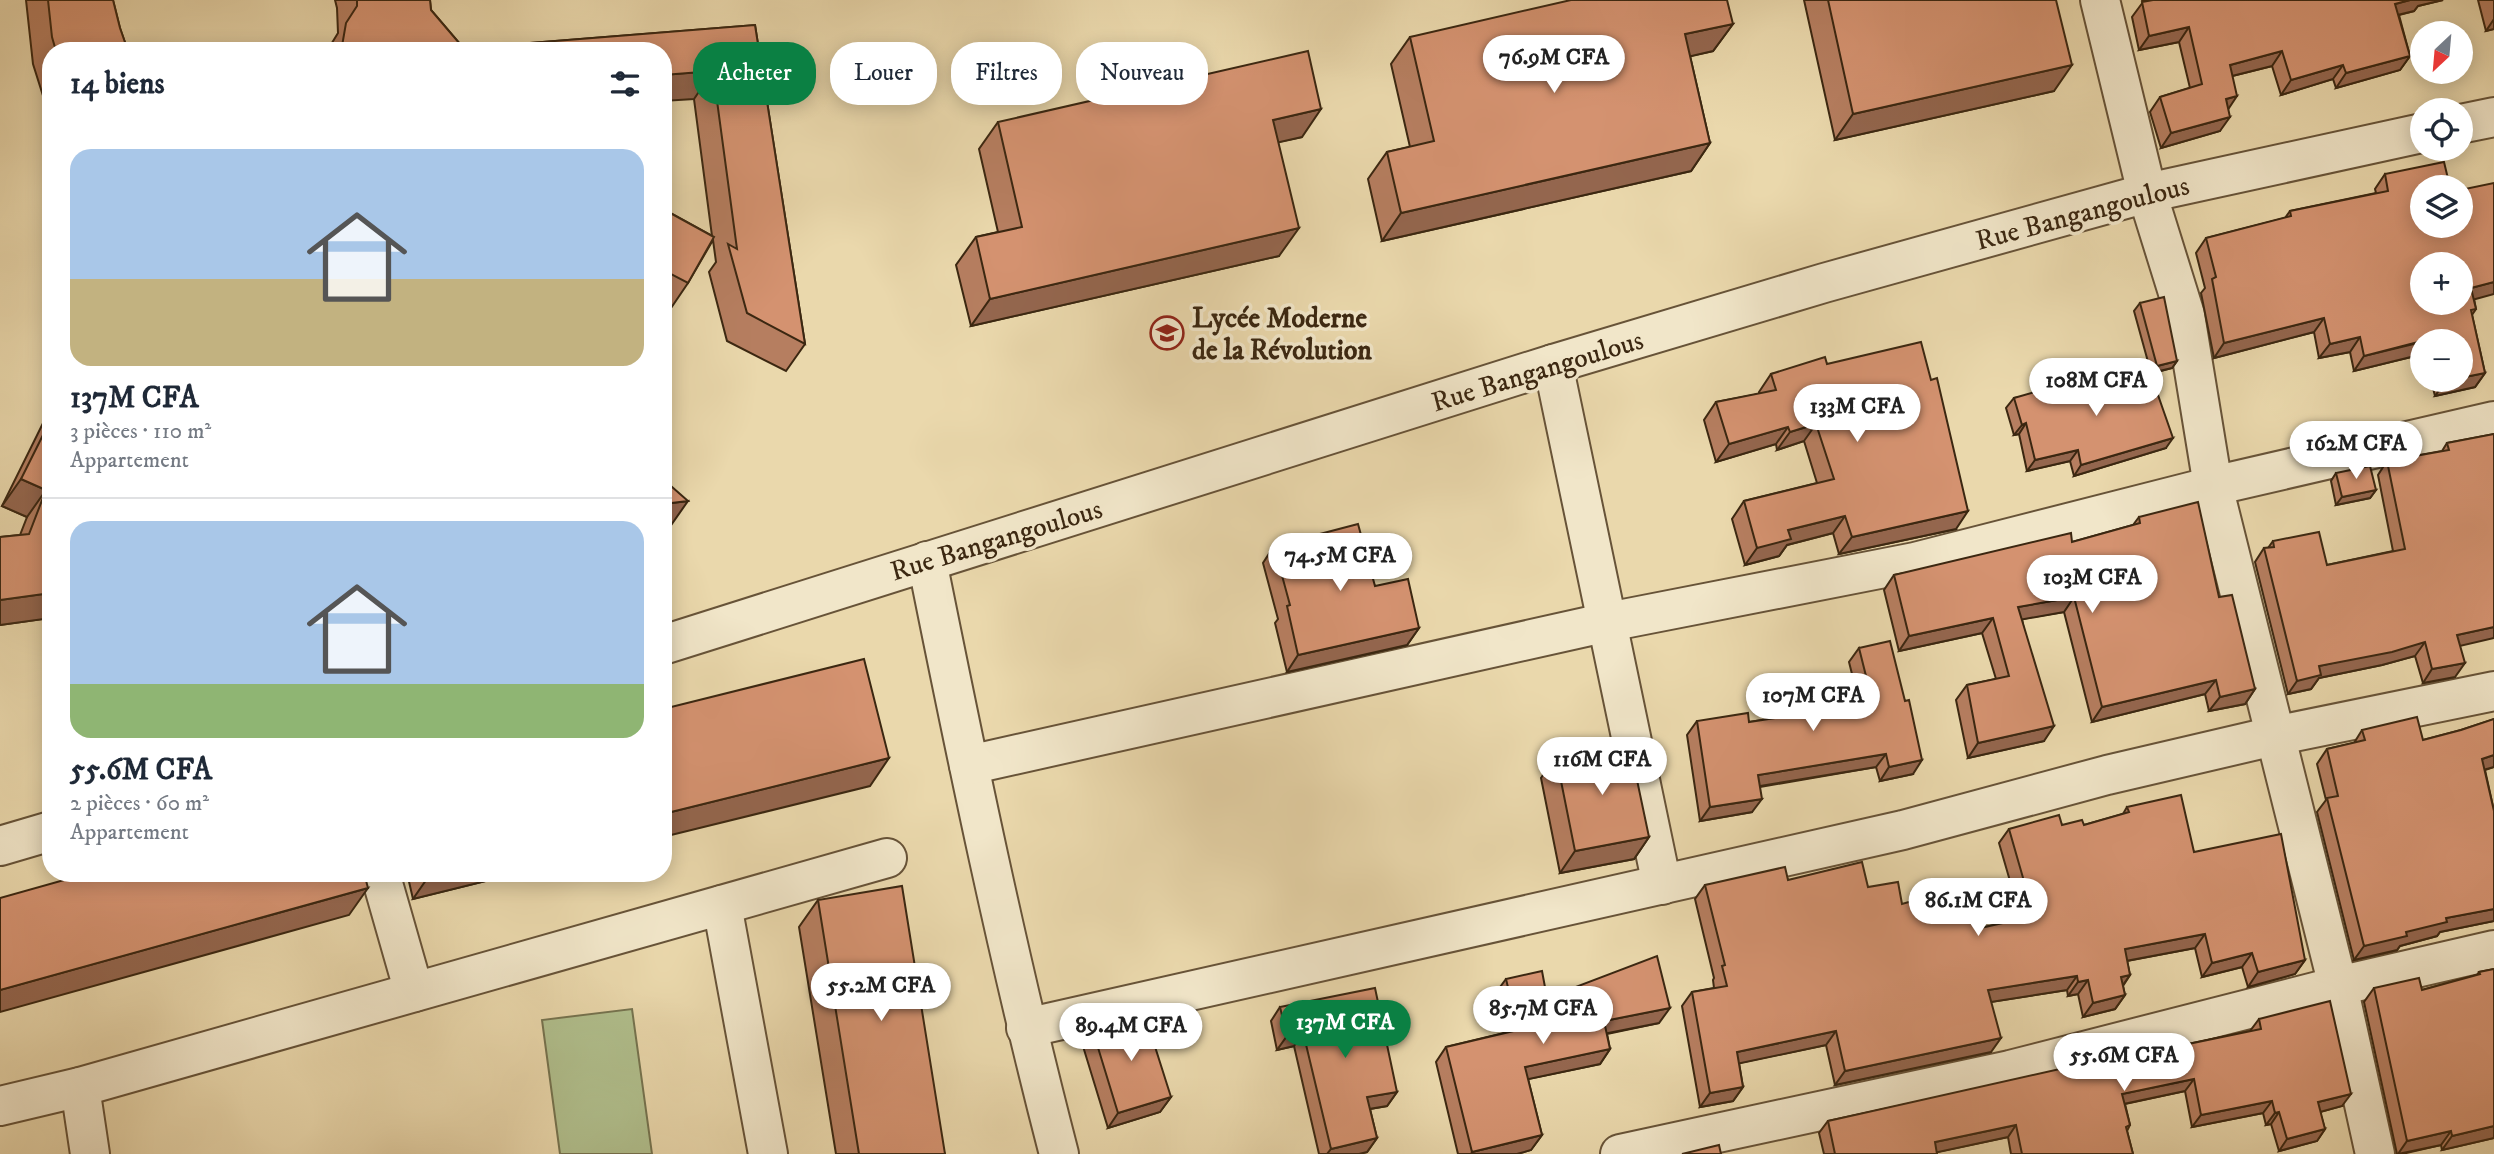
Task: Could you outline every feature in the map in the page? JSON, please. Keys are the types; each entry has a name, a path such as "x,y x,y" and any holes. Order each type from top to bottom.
{"street":[{"path":"2100,0 2147,193 2185,315 2213,486 2338,986 2375,1154"},
{"path":"2473,121 2494,117"},
{"name":"Rue Bangangoulous","path":"672,642 1553,364 1824,283 2147,193 2410,136"},
{"path":"1553,364 1662,885"},
{"path":"968,765 1608,622 1914,562 2213,486 2494,421"},
{"path":"927,561 968,765 1026,1028 1059,1154"},
{"path":"1026,1028 1903,830 2106,775 2274,736 2494,691"},
{"path":"0,846 42,834"},
{"path":"0,1106 80,1087 887,858"},
{"path":"383,882 414,992"},
{"path":"722,905 768,1154"},
{"path":"1620,1154 1730,1142 2338,986 2494,950"},
{"path":"80,1087 90,1154"}],"green space":[{"path":"632,1009 652,1154 560,1154 542,1020"}],"building":[{"path":"48,0 113,0 125,42 53,42"},
{"path":"357,0 430,0 431,10 458,42 343,42 346,23 357,6"},
{"path":"1571,0 1727,0 1733,24 1685,34 1710,143 1401,213 1387,152 1434,141 1410,37"},
{"path":"1828,0 2056,0 2072,65 1853,114"},
{"path":"2410,0 2395,4 2410,56 2346,73 2343,65 2291,80 2282,51 2230,65 2237,96 2226,99 2230,117 2171,133 2160,97 2202,84 2189,27 2149,36 2142,2"},
{"path":"755,25 758,42 693,42 693,73 672,74 672,42 542,42"},
{"path":"1308,51 1321,109 1273,120 1299,228 990,299 976,237 1022,227 998,122 1076,104 1208,105 1208,74"},
{"path":"718,105 768,105 805,344 747,313 728,244 737,249"},
{"path":"2444,162 2447,175 2410,175 2410,238 2473,238 2473,187 2494,183 2494,282 2473,287 2473,252 2410,252 2410,315 2472,315 2485,373 2473,375 2473,329 2410,329 2410,344 2364,356 2360,337 2330,344 2324,318 2224,343 2212,279 2216,277 2206,238 2291,216 2290,211 2388,191 2385,174"},
{"path":"672,214 714,237 688,283 672,275"},
{"path":"2164,297 2177,361 2157,366 2140,303"},
{"path":"1921,342 1931,380 1937,378 1968,511 1852,537 1845,516 1788,530 1791,539 1757,548 1744,501 1834,479 1816,424 1790,432 1788,427 1729,444 1716,402 1776,390 1771,374 1825,357 1827,364"},
{"path":"2153,368 2158,395 2173,438 2081,465 2078,450 2035,460 2026,423 2022,425 2014,398 2052,387 2053,392"},
{"path":"2494,434 2494,627 2457,635 2465,663 2432,669 2425,642 2392,652 2319,666 2321,675 2297,681 2264,548 2274,547 2273,541 2319,532 2327,565 2405,549 2387,461 2449,450 2447,443"},
{"path":"42,437 42,488 21,479"},
{"path":"2370,466 2376,490 2342,497 2336,473"},
{"path":"672,487 688,501 672,503"},
{"path":"42,500 42,594 0,600 0,537 29,534"},
{"path":"2198,502 2219,597 2232,595 2255,689 2220,697 2216,680 2102,707 2074,597 2018,607 2054,726 1978,743 1967,685 2009,676 1993,618 1909,636 1894,575 2071,533 2072,542 2140,523 2139,517"},
{"path":"1358,524 1375,586 1408,579 1419,628 1298,655 1287,606 1290,605 1274,546"},
{"path":"1890,641 1905,701 1909,700 1922,760 1889,767 1886,754 1758,775 1762,799 1710,807 1697,721 1748,713 1749,722 1833,709 1829,682 1866,676 1859,648"},
{"path":"864,659 889,758 672,812 672,707"},
{"path":"2417,717 2423,740 2494,719 2494,755 2482,759 2494,811 2494,909 2446,918 2447,922 2406,932 2407,936 2364,946 2327,798 2338,796 2327,749 2365,740 2362,730"},
{"path":"1629,742 1649,837 1575,851 1556,756"},
{"path":"2181,795 2194,852 2281,834 2305,960 2258,972 2252,953 2212,963 2205,934 2125,949 2130,975 2121,977 2125,995 2093,1003 2088,980 2078,982 2077,976 1988,990 2001,1038 1845,1071 1836,1031 1737,1052 1743,1087 1710,1093 1692,992 1727,986 1722,966 1725,965 1705,885 1785,867 1788,880 1862,862 1868,887 1898,882 1902,904 1961,887 1976,929 2034,916 2009,829 2059,815 2062,825 2082,820 2084,825 2129,812 2127,807"},
{"path":"57,882 366,882 368,888 0,990 0,898"},
{"path":"902,886 945,1154 859,1154 818,900"},
{"path":"1657,956 1670,1008 1604,1021 1610,1049 1525,1067 1542,1135 1472,1152 1446,1047 1518,1030 1506,979 1542,971 1547,998"},
{"path":"2494,969 2494,1126 2452,1136 2451,1131 2407,1141 2374,988 2419,978 2422,990"},
{"path":"1375,988 1397,1092 1367,1097 1377,1138 1331,1149 1303,1032 1287,1036 1280,1007"},
{"path":"2330,1001 2351,1094 2318,1102 2325,1129 2287,1139 2279,1112 2275,1113 2272,1101 2201,1115 2194,1079 2122,1094 2130,1125 2126,1127 2133,1154 2022,1154 2016,1125 1935,1142 1937,1154 1835,1154 1828,1121 2158,1047 2159,1050 2261,1029 2259,1019"},
{"path":"1144,1012 1171,1097 1118,1113 1092,1028"},
{"path":"1719,1145 1721,1154 1682,1154"}],"place":[{"name":"Lycée Moderne de la Révolution","path":"1167,333"}]}
